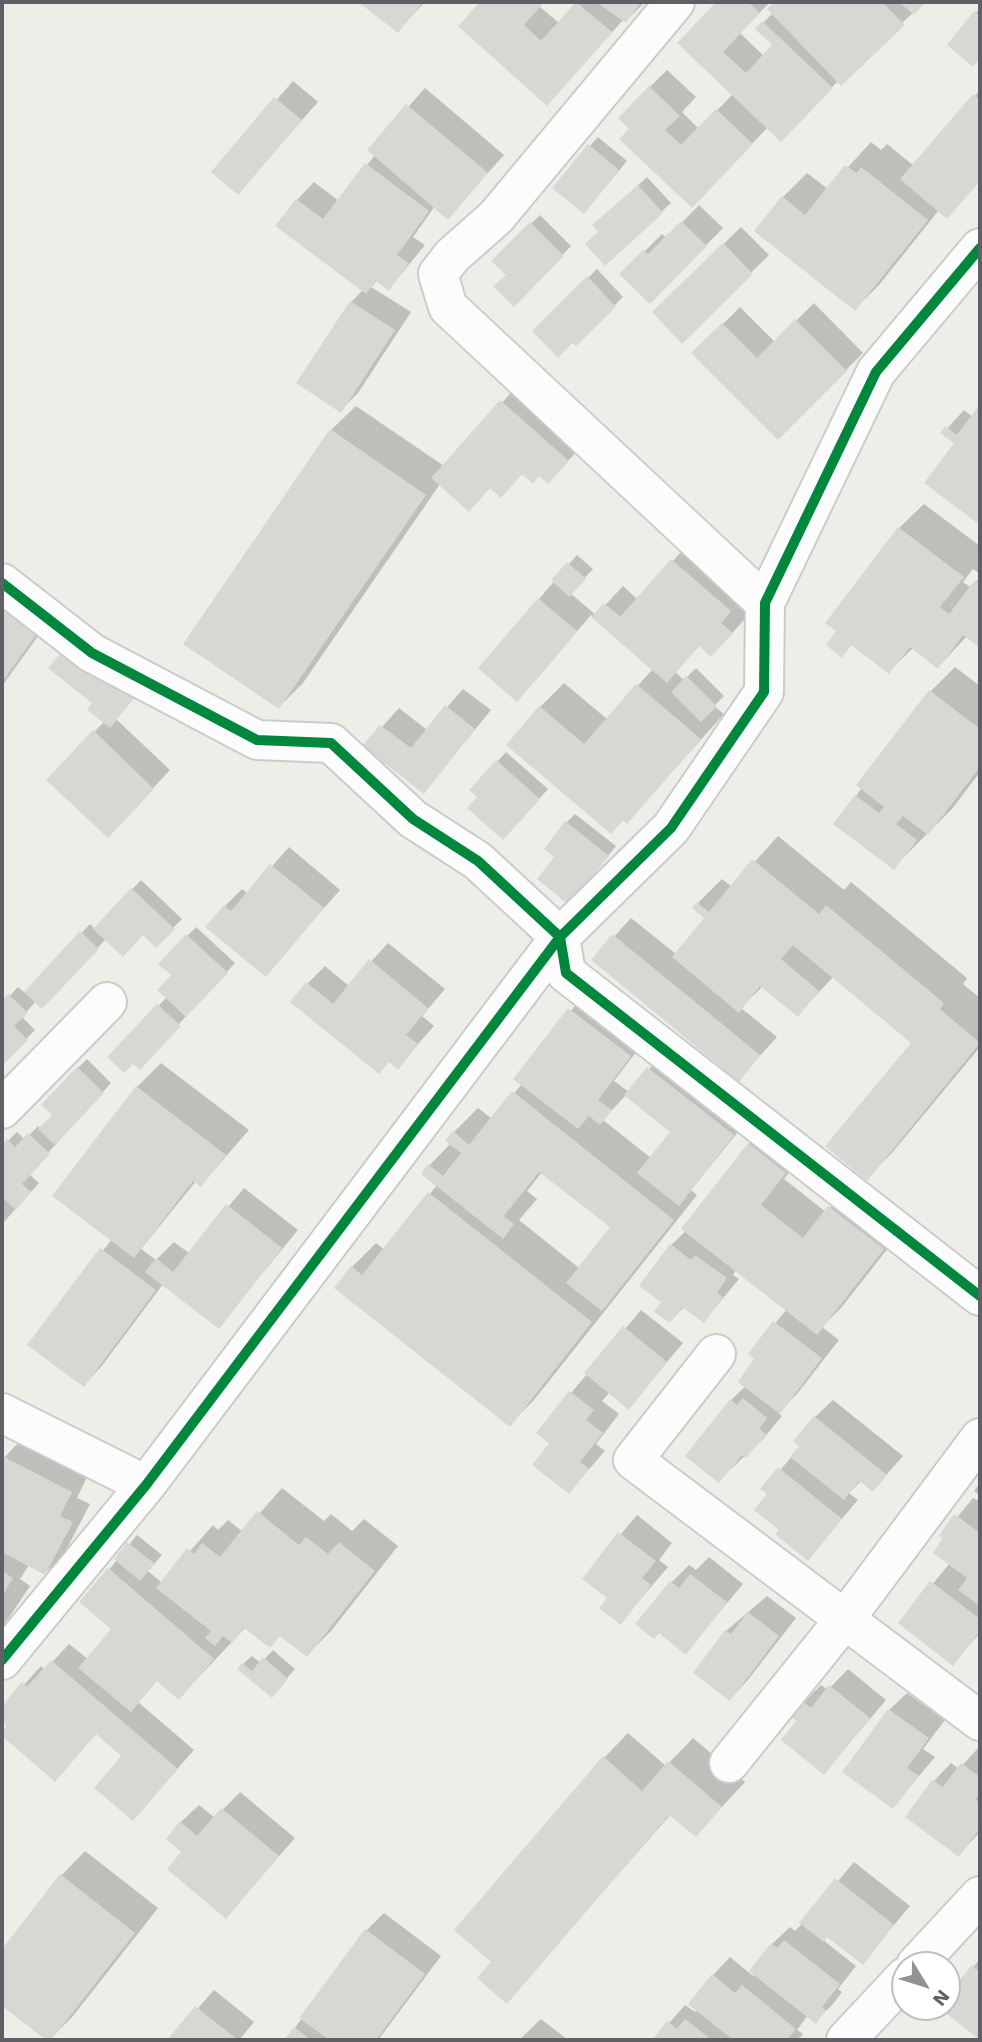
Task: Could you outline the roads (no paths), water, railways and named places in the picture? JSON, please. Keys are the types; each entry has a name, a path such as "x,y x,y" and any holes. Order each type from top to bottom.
{"street":[{"path":"676,2 496,217 452,256 438,274 448,307 765,603"},
{"path":"2,1660 146,1485 560,937 671,828 764,692 765,603 876,372 980,248"},
{"path":"2,583 92,653 257,740 331,743 413,819 478,861 560,937 566,973 980,1296"},
{"path":"2,1109 107,1002"},
{"path":"716,1354 633,1460 980,1721"},
{"path":"2,1413 146,1485"},
{"path":"729,1763 845,1619 980,1438"},
{"path":"929,1951 980,1896"},
{"path":"846,2040 891,1992"}]}
